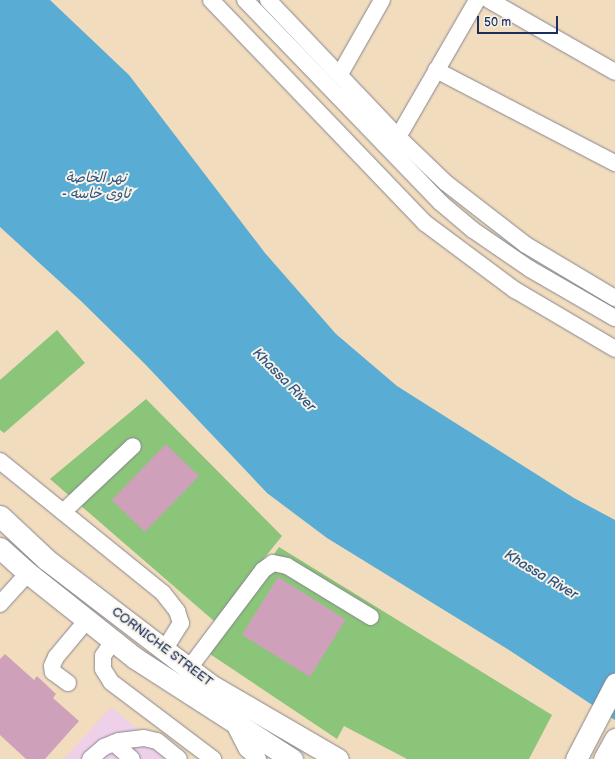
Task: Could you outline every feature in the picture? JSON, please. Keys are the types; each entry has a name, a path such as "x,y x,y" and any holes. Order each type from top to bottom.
{"main road":[{"name":"CORNICHE STREET","path":"0,516 47,560 190,667 210,684 338,759"},
{"name":"CORNICHE STREET","path":"0,548 28,574 135,658 292,759"},
{"path":"576,759 615,684"},
{"path":"604,759 615,739"}],"street":[{"path":"211,0 425,223 515,290 615,349"},
{"path":"245,0 441,203 473,230 530,269 615,318"},
{"path":"340,74 382,0"},
{"path":"398,137 477,0"},
{"path":"489,0 615,72"},
{"path":"277,4 398,137 446,183 498,226 554,263 614,293"},
{"path":"436,70 615,163"},
{"path":"425,223 441,203"},
{"path":"63,512 133,446"},
{"path":"0,461 163,593 177,611 181,623 165,649"},
{"path":"190,667 262,570 273,563 287,566 371,617"},
{"path":"0,604 28,574"},
{"path":"68,683 53,672 52,666 87,620"},
{"path":"113,641 103,656 103,669 111,682 213,759"},
{"path":"233,722 247,749 258,759"},
{"path":"90,759 114,743 144,738 157,741 179,759"},
{"path":"114,743 132,759"}],"shaded area":[{"path":"111,707 174,759 64,759"}],"green space":[{"path":"57,330 85,363 4,433 0,430 0,380"},
{"path":"146,399 282,536 214,621 50,479"},
{"path":"279,547 552,715 529,759 407,759 344,726 337,739 207,652"}],"water":[{"name":"نهر الخاصة - ئاوی خاسە","path":"0,0 50,0 129,75 265,253 336,334 397,386 574,498 615,520 615,720 509,650 327,538 267,493 144,363 81,301 0,227"}],"building":[{"path":"166,444 199,476 145,532 112,500"},
{"path":"278,577 346,619 310,677 242,635"},
{"path":"5,654 34,680 37,676 56,694 53,698 79,721 45,759 26,759 0,735 0,659"}],"water label":[{"name":"Khassa River","path":"284,380"},
{"name":"Khassa River","path":"541,575"}]}
